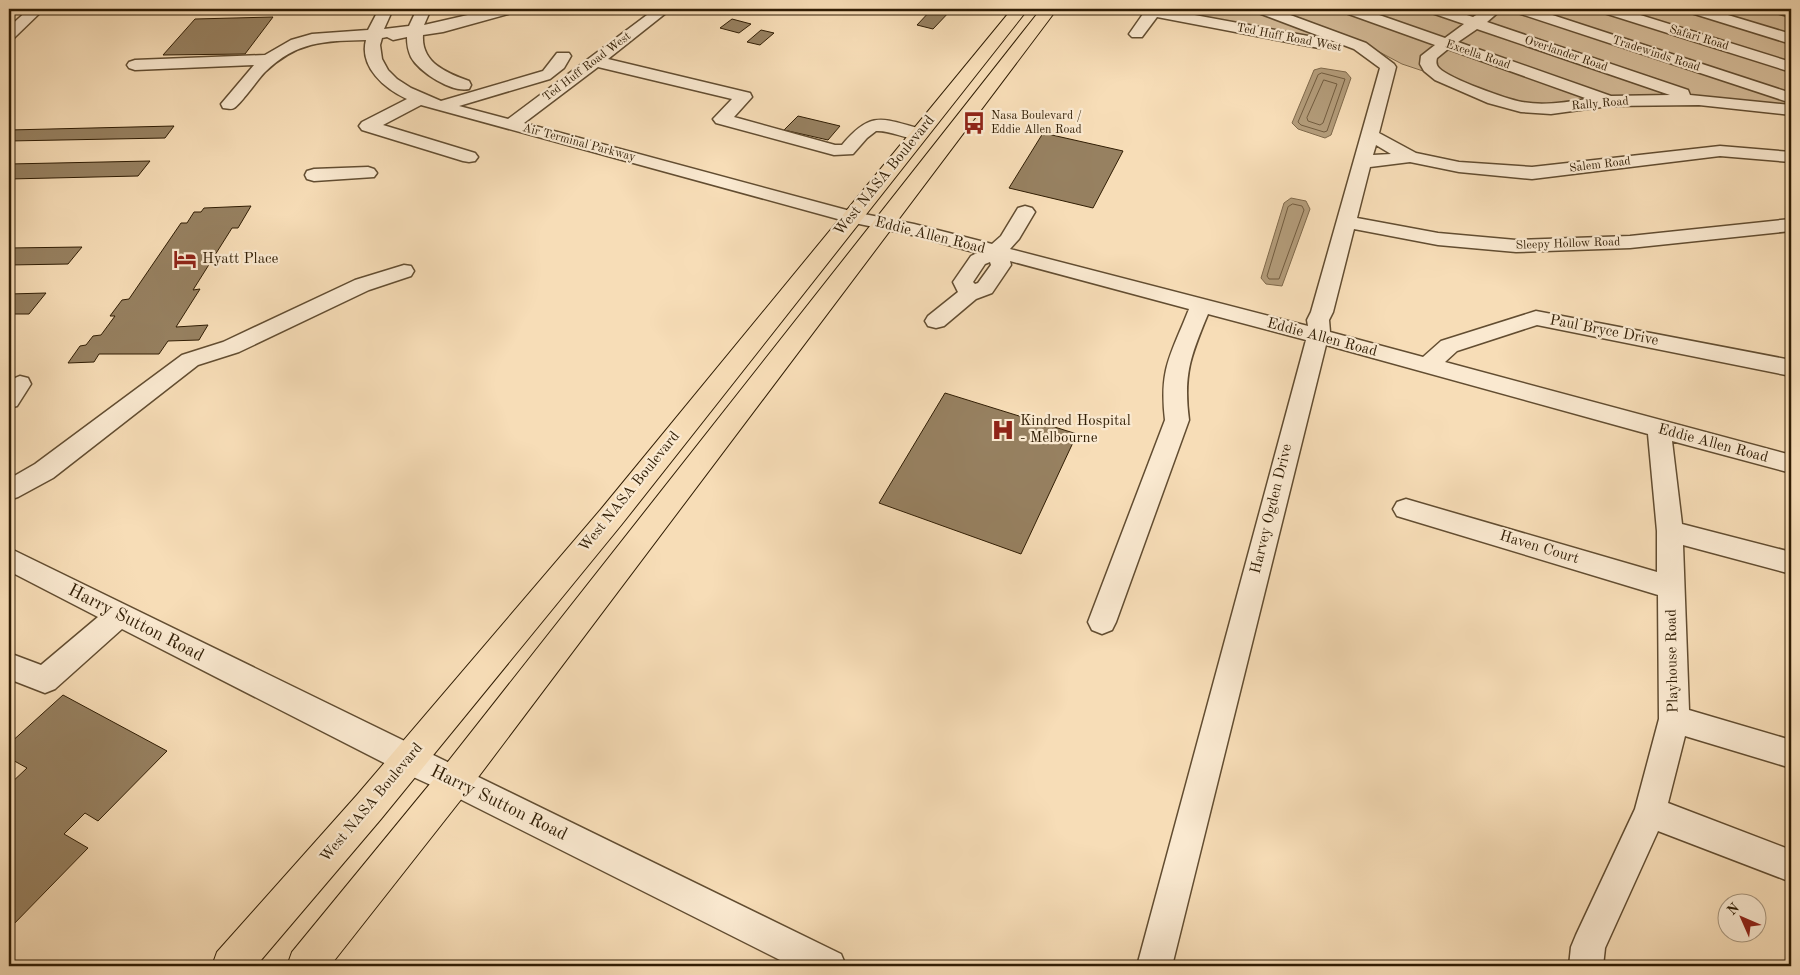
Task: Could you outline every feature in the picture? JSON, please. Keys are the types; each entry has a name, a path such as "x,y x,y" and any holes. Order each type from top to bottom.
{"main road":[{"name":"West NASA Boulevard","path":"231,966 409,760 612,516 1020,9"},
{"name":"West NASA Boulevard","path":"306,966 455,780 1049,9"}],"street":[{"path":"9,35 37,9"},
{"path":"378,34 386,9"},
{"path":"424,9 412,31 414,47 425,64 442,76 463,84"},
{"path":"229,104 246,81 267,60 291,45 326,29 387,35 443,27 510,9"},
{"path":"1175,9 1211,23"},
{"path":"1261,9 1360,46 1378,59"},
{"name":"Excella Road","path":"1348,9 1609,101"},
{"name":"Overlander Road","path":"1434,9 1698,100"},
{"path":"1445,43 1494,9"},
{"name":"Tradewinds Road","path":"1520,9 1791,98"},
{"name":"Safari Road","path":"1606,9 1791,67"},
{"path":"1693,9 1791,39"},
{"path":"1778,9 1791,12"},
{"path":"1137,34 1146,10"},
{"name":"Ted Huff Road West","path":"1146,10 1340,47 1378,59"},
{"name":"Ted Huff Road West","path":"511,125 595,61 668,11"},
{"name":"Air Terminal Parkway","path":"378,34 373,57 380,71 398,87 420,99 439,106 852,217"},
{"name":"Rally Road","path":"1445,43 1429,56 1428,64 1432,71 1441,77 1494,99 1521,107 1551,109 1609,101 1698,100 1791,110"},
{"path":"439,106 497,91 547,74 563,56"},
{"name":"Harvey Ogden Drive","path":"1154,966 1313,351 1319,336 1318,320 1322,312 1388,67 1378,59"},
{"path":"135,65 267,60"},
{"path":"595,61 643,79 744,97 722,119 834,150 847,150 866,129 872,126 879,125 919,134"},
{"path":"497,91 495,96 498,100 509,102 558,89"},
{"path":"420,99 368,126 469,157"},
{"name":"Salem Road","path":"1370,135 1410,157 1459,167 1532,173 1720,152 1791,157"},
{"name":"Salem Road","path":"1362,162 1410,157"},
{"path":"314,175 368,173"},
{"path":"936,321 969,294 963,282 978,260 996,252 1009,240 1025,212"},
{"name":"Eddie Allen Road","path":"852,217 884,223 1319,336 1791,464"},
{"name":"Sleepy Hollow Road","path":"1345,221 1438,239 1516,246 1630,242 1791,225"},
{"path":"9,490 44,471 190,360 231,347 355,288 404,271"},
{"path":"1102,622 1177,420 1174,397 1176,372 1180,355 1201,305"},
{"name":"Paul Bryce Drive","path":"1428,366 1449,346 1536,318 1791,368"},
{"name":"Playhouse Road","path":"1586,966 1588,947 1650,812 1674,719 1670,531 1659,429"},
{"name":"Haven Court","path":"1406,508 1672,588"},
{"path":"1670,531 1791,563"},
{"name":"Harry Sutton Road","path":"9,559 409,760 455,780 829,966"},
{"path":"9,666 45,680 118,614"},
{"path":"1674,719 1791,754"},
{"path":"1650,812 1791,866"}],"shaded area":[{"path":"1157,9 1791,9 1791,110 1729,103 1531,107 1402,64 1370,47"}],"water":[{"path":"1321,68 1346,72 1351,78 1331,135 1325,138 1298,129 1292,123 1314,70"},
{"path":"1291,198 1306,201 1310,209 1282,286 1266,284 1261,278 1284,203"}],"building":[{"path":"932,9 952,9 933,29 917,25"},
{"path":"273,17 245,54 163,55 195,19"},
{"path":"732,19 751,24 739,33 720,28"},
{"path":"761,30 774,33 760,45 747,42"},
{"path":"798,116 840,126 828,140 784,130"},
{"path":"174,126 165,138 9,141 9,130"},
{"path":"1043,133 1123,151 1093,208 1009,188"},
{"path":"150,161 138,176 9,179 9,164"},
{"name":"Hyatt Place","path":"251,206 238,228 232,228 193,290 200,289 176,327 208,325 199,340 168,341 159,354 99,354 94,362 68,363 80,346 86,345 93,336 101,335 115,316 110,316 122,300 129,299 181,223 187,223 194,212 201,212 204,208"},
{"path":"82,247 68,264 9,265 9,248"},
{"path":"46,293 29,314 9,314 9,294"},
{"path":"945,393 1077,434 1021,554 879,503"},
{"path":"63,695 167,751 98,821 85,813 64,834 88,848 9,929 9,785 27,768 9,758 9,744"}],"place":[{"name":"Nasa Boulevard / Eddie Allen Road","path":"974,123"},
{"name":"Hyatt Place","path":"185,259"},
{"name":"Kindred Hospital - Melbourne","path":"1003,430"}]}
